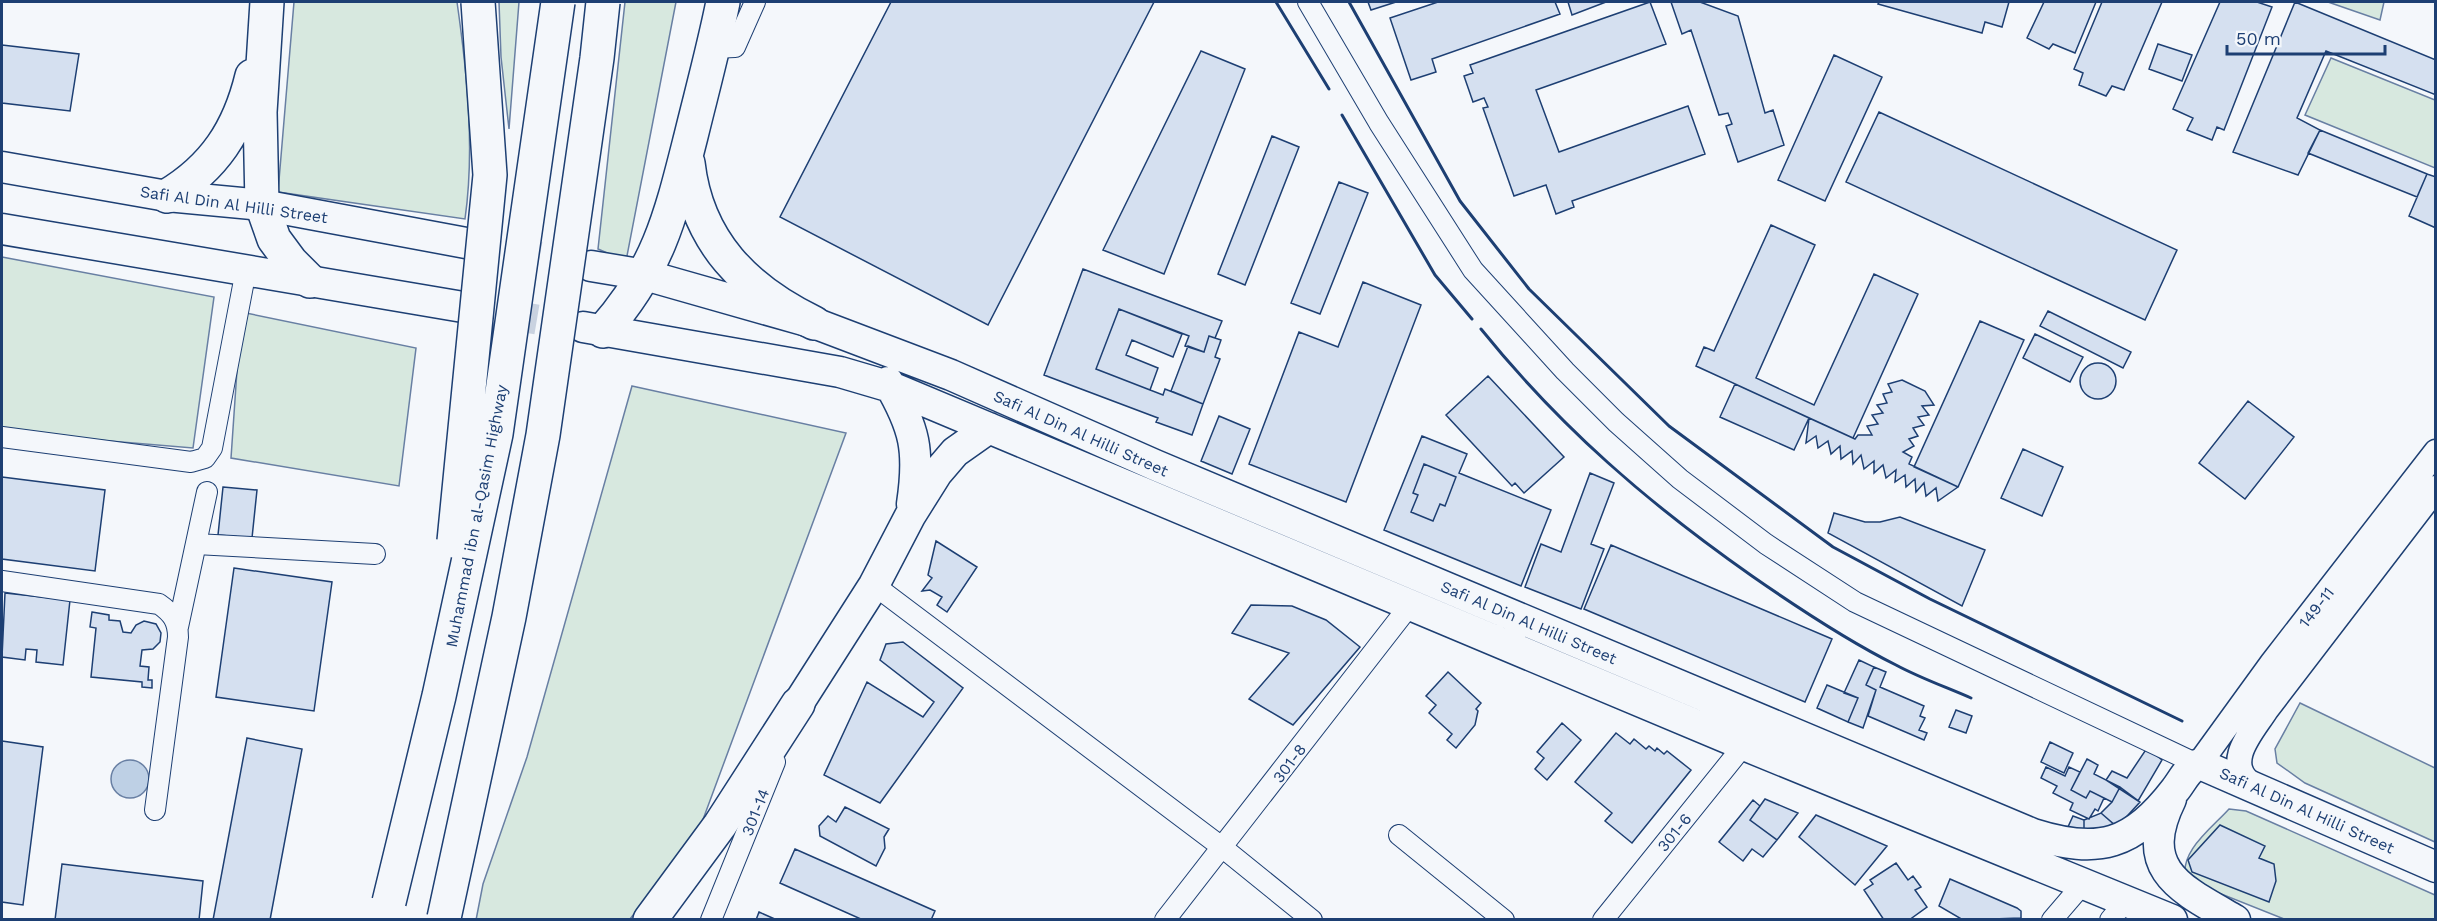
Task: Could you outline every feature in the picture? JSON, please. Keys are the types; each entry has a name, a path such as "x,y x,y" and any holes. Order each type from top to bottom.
{"highway":[{"path":"439,696 490,174 478,2"},
{"name":"Muhammad ibn al-Qasim Highway","path":"387,911 439,696 496,434 558,2"},
{"path":"444,919 509,617 543,435 603,2"},
{"path":"593,329 645,275 664,237 687,154 723,2"},
{"path":"166,196 192,181 212,162 230,133 248,92 266,9"},
{"path":"266,9 260,112 262,205 274,239 291,262 310,281"},
{"path":"687,154 691,190 705,225 725,257 750,284 780,307 814,323"},
{"path":"650,920 720,825 798,704"}],"main road":[{"name":"Safi Al Din Al Hilli Street","path":"2,169 166,196 262,205 466,243"},
{"path":"2,229 463,307"},
{"name":"Safi Al Din Al Hilli Street","path":"591,266 645,275 814,323 951,375 1155,465 2033,834 2079,846 2111,842 2140,826 2176,788 2190,769 2198,764 2251,784 2436,867"},
{"path":"814,323 865,357 891,387 902,405 914,438 917,468 910,516"},
{"name":"Safi Al Din Al Hilli Street","path":"593,329 840,372 891,387 2082,885 2118,911 2172,920"},
{"path":"798,704 874,585 910,516 937,473 955,452 989,428"},
{"path":"2176,788 2160,825 2158,843 2161,861 2169,876 2182,889 2235,920"}],"street":[{"path":"713,48 735,47 755,2"},
{"path":"1308,2 1379,123 1473,270 1565,371 1616,422 1680,479 1766,544 1855,602 2198,764"},
{"path":"2,437 191,462 205,458 212,448 246,270"},
{"name":"149-11","path":"2198,764 2273,662 2436,452"},
{"name":"149-11","path":"2251,784 2241,774 2238,762 2247,740 2436,488"},
{"path":"155,810 178,627 207,492"},
{"path":"196,544 375,554"},
{"path":"2,581 159,604 172,613 178,627"},
{"path":"874,585 1223,848 1312,920"},
{"name":"301-8","path":"1165,920 1410,605"},
{"name":"301-14","path":"711,920 798,704"},
{"name":"301-6","path":"1603,920 1744,745"},
{"path":"1399,835 1504,920"},
{"path":"2052,920 2082,885"}],"shaded area":[{"path":"294,2 457,2 469,110 470,138 465,219 278,192"},
{"path":"499,2 519,2 509,129 501,57"},
{"path":"625,2 676,2 626,261 598,249"},
{"path":"2328,2 2384,2 2380,20"},
{"path":"2331,58 2435,100 2435,168 2305,115"},
{"path":"2,257 214,297 193,448 2,432"},
{"path":"241,312 416,348 399,486 231,458"},
{"path":"632,386 846,433 698,833 630,919 476,920 483,884 527,757"},
{"path":"2300,703 2435,768 2435,842 2305,783 2277,763 2275,749"},
{"path":"2229,809 2246,811 2435,895 2435,919 2284,919 2186,880 2187,860 2192,850"}],"water":[{"path":"130,760 143,766 149,779 143,792 130,798 117,792 111,779 117,766"}],"building":[{"path":"891,2 1154,2 988,325 780,217"},
{"path":"1368,2 1396,2 1371,10"},
{"path":"1438,2 1555,2 1560,14 1432,59 1436,72 1411,80 1390,18"},
{"path":"1568,2 1606,2 1572,15"},
{"path":"1650,2 1666,44 1536,90 1559,152 1688,106 1705,154 1572,201 1574,207 1556,214 1546,185 1514,196 1483,108 1488,107 1484,98 1473,102 1464,76 1473,73 1470,65"},
{"path":"1671,2 1700,2 1738,16 1765,113 1773,110 1784,145 1738,162 1726,126 1732,124 1728,113 1719,115 1691,30 1682,34"},
{"path":"1879,2 2009,2 2002,27 1985,22 1982,33 1878,4"},
{"path":"2044,2 2096,2 2075,53 2053,44 2049,49 2027,38"},
{"path":"2102,2 2162,2 2124,90 2112,86 2106,96 2079,85 2083,73 2074,69"},
{"path":"2220,2 2257,2 2272,7 2224,130 2217,127 2212,140 2187,130 2193,118 2173,109"},
{"path":"2295,2 2436,60 2436,95 2326,51 2297,118 2320,130 2298,175 2233,152"},
{"path":"2158,44 2192,55 2182,81 2149,69"},
{"path":"2,45 79,54 70,111 2,103"},
{"path":"1201,51 1245,69 1164,274 1103,250"},
{"path":"1834,55 1882,77 1825,201 1778,180"},
{"path":"1879,112 2177,250 2145,320 1846,182"},
{"path":"2320,130 2427,174 2417,197 2308,153"},
{"path":"1272,136 1299,147 1245,285 1218,274"},
{"path":"2427,174 2436,177 2436,228 2409,216"},
{"path":"1339,182 1368,193 1320,314 1291,303"},
{"path":"1771,225 1815,245 1756,378 1814,405 1874,274 1918,294 1853,438 1696,366 1704,347 1714,351"},
{"path":"1083,269 1222,321 1215,338 1209,336 1204,352 1185,346 1189,336 1119,309 1096,369 1163,395 1165,389 1203,404 1192,435 1156,422 1158,418 1044,375"},
{"path":"1363,282 1421,305 1346,502 1249,464 1299,332 1338,347"},
{"path":"1119,309 1182,334 1173,357 1132,340 1126,355 1158,368 1150,390 1096,369"},
{"path":"2048,311 2131,352 2123,368 2040,326"},
{"path":"1980,321 2024,340 1958,487 1914,467"},
{"path":"2035,334 2083,357 2070,382 2023,358"},
{"path":"1209,336 1221,340 1215,357 1220,359 1203,404 1171,391 1188,346 1204,352"},
{"path":"2098,363 2111,368 2116,381 2111,394 2098,399 2085,394 2080,381 2085,368"},
{"path":"1488,376 1564,457 1524,493 1515,483 1512,486 1446,415"},
{"path":"1902,380 1925,391 1934,405 1922,406 1929,415 1918,417 1924,425 1913,428 1918,436 1909,439 1914,446 1903,452 1912,457 1909,464 1958,487 1938,501 1936,488 1926,496 1924,483 1916,492 1915,479 1906,487 1905,475 1895,482 1896,470 1886,478 1883,465 1874,473 1874,461 1864,469 1861,455 1853,464 1852,451 1841,459 1840,446 1831,454 1828,441 1818,448 1816,436 1806,443 1809,418 1855,439 1858,435 1872,435 1867,426 1878,424 1872,415 1883,413 1877,405 1887,403 1883,394 1892,392 1888,384"},
{"path":"1735,384 1809,418 1794,450 1720,417"},
{"path":"2248,401 2294,437 2245,499 2199,463"},
{"path":"1219,416 1250,429 1232,474 1201,461"},
{"path":"1422,436 1467,454 1459,473 1551,510 1521,586 1384,530"},
{"path":"2023,449 2063,467 2042,516 2001,498"},
{"path":"1424,464 1456,477 1445,506 1440,504 1433,521 1411,512 1418,495 1413,493"},
{"path":"1590,473 1614,483 1591,544 1604,549 1581,609 1525,587 1541,544 1561,552"},
{"path":"2,477 105,490 95,571 2,559"},
{"path":"223,487 257,490 252,538 218,535"},
{"path":"1834,513 1865,522 1880,522 1900,517 1985,550 1962,606 1828,533"},
{"path":"936,541 977,567 947,612 937,605 942,597 930,590 922,591 932,578 928,575"},
{"path":"1611,545 1832,639 1805,702 1584,609"},
{"path":"234,568 332,582 314,711 216,697"},
{"path":"5,593 70,600 63,665 36,662 37,650 26,649 25,660 2,657"},
{"path":"1251,605 1292,606 1326,620 1360,647 1293,725 1249,699 1289,653 1232,633"},
{"path":"92,612 109,615 109,620 120,621 123,632 131,633 136,625 144,621 156,624 161,633 160,642 153,649 142,650 140,666 149,667 148,680 152,680 152,688 142,687 142,682 91,677 96,628 90,627"},
{"path":"903,642 963,688 880,803 824,775 867,682 923,717 934,702 880,660 886,644"},
{"path":"1859,660 1874,667 1866,685 1876,690 1863,728 1848,722 1858,698 1844,693"},
{"path":"1874,667 1886,672 1880,687 1924,706 1920,716 1925,718 1919,730 1927,733 1924,740 1868,716 1876,690 1866,685"},
{"path":"1448,672 1481,703 1476,709 1478,711 1475,725 1456,748 1447,740 1452,734 1429,713 1436,705 1426,696"},
{"path":"1827,685 1858,698 1848,722 1817,708"},
{"path":"1956,710 1972,716 1966,733 1949,727"},
{"path":"1562,723 1581,740 1547,780 1535,769 1544,758 1537,752"},
{"path":"1616,733 1630,744 1634,739 1646,749 1649,746 1655,751 1657,748 1664,754 1667,751 1691,770 1632,843 1605,821 1612,813 1575,782"},
{"path":"247,738 302,749 270,920 213,920"},
{"path":"2,741 43,747 23,905 2,902"},
{"path":"2050,742 2073,753 2064,773 2041,762"},
{"path":"2147,748 2162,760 2138,801 2106,780 2112,771 2127,778"},
{"path":"2087,759 2098,765 2094,774 2120,787 2112,802 2090,791 2086,798 2071,790"},
{"path":"2046,767 2065,776 2069,767 2080,772 2071,790 2086,798 2090,791 2104,798 2098,811 2095,809 2089,819 2070,810 2073,803 2053,793 2057,786 2041,778"},
{"path":"2120,787 2140,802 2117,827 2101,813 2112,802"},
{"path":"1765,799 1798,813 1777,840 1750,820"},
{"path":"1753,800 1760,806 1750,820 1777,840 1763,857 1752,849 1743,861 1719,842"},
{"path":"845,807 889,829 884,837 885,848 876,866 820,836 819,826 828,816 836,822"},
{"path":"2101,813 2117,827 2084,836 2084,820"},
{"path":"1816,815 1887,846 1855,885 1799,837"},
{"path":"2073,816 2084,820 2084,836 2067,829"},
{"path":"2220,825 2265,846 2259,858 2274,864 2276,881 2269,902 2192,872 2188,860"},
{"path":"795,849 935,911 931,920 863,920 780,883"},
{"path":"1896,863 1908,880 1913,876 1921,887 1915,890 1927,907 1909,920 1884,920 1864,890 1873,884 1870,880"},
{"path":"62,864 203,881 199,920 55,920"},
{"path":"1950,879 2017,908 2021,911 2021,918 1963,920 1939,906"},
{"path":"759,912 777,920 756,920"}],"tunnel":[{"path":"466,243 591,266"},
{"path":"463,307 581,327"}],"wall":[{"path":"1276,2 1329,89"},
{"path":"1349,2 1460,201 1529,289 1669,426 1833,547 1930,599 2182,721"},
{"path":"1342,115 1435,275 1472,319"},
{"path":"1481,329 1511,365 1574,431 1677,521 1752,576 1822,623 1914,674 1971,698"}]}
